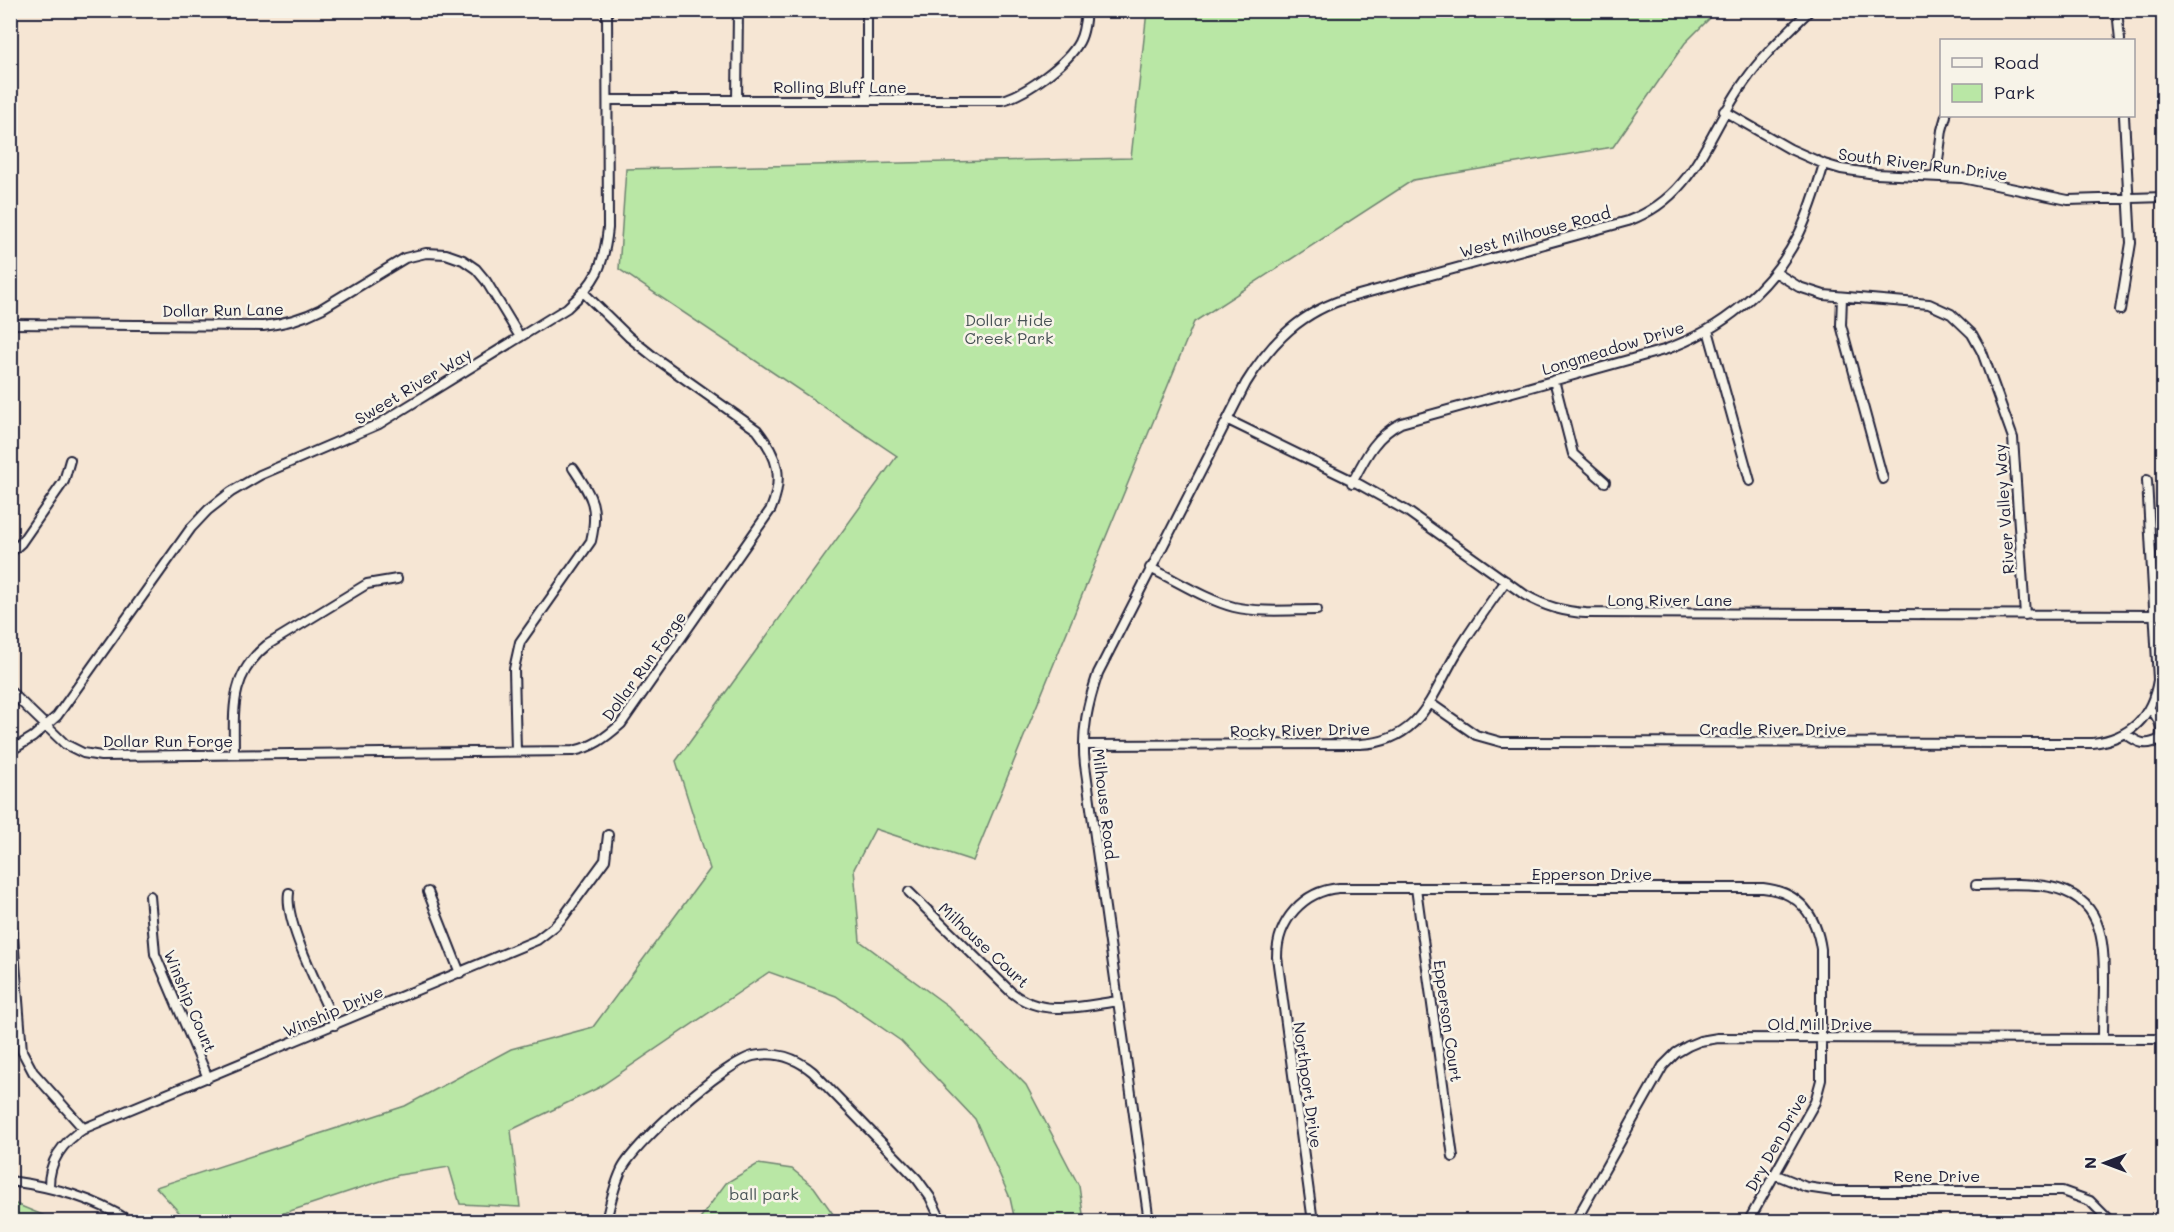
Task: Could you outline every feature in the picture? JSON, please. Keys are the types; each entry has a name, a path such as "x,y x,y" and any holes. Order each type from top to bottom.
{"street":[{"name":"Sweet River Way","path":"10,751 33,737 57,716 191,528 208,510 231,492 260,475 379,424 567,308 584,293 605,256 608,228 608,10"},
{"path":"737,100 738,10"},
{"path":"867,10 867,100"},
{"name":"Rolling Bluff Lane","path":"608,100 1002,100 1023,93 1060,64 1079,43 1086,10"},
{"name":"West Milhouse Road","path":"1228,420 1264,354 1288,329 1307,316 1344,298 1628,221 1648,212 1670,197 1686,180 1724,111 1764,56 1810,10"},
{"path":"2117,10 2120,39"},
{"name":"South River Run Drive","path":"1724,111 1790,149 1824,164 1860,173 1936,176 1990,183 2058,199 2078,201 2163,197"},
{"path":"1936,176 1946,117"},
{"path":"2120,310 2131,243 2124,117"},
{"name":"Longmeadow Drive","path":"1352,483 1374,444 1389,429 1401,423 1664,350 1708,330 1741,308 1775,272 1801,231 1824,164"},
{"name":"Dollar Run Lane","path":"10,324 263,326 289,322 307,317 405,258 426,253 446,254 463,260 476,269 486,281 520,337"},
{"name":"River Valley Way","path":"1775,272 1810,292 1929,304 1958,318 1977,342 2012,435 2015,450 2025,615"},
{"name":"Dollar Run Forge","path":"10,691 65,744 83,753 101,756 573,751 589,748 605,739 621,724 771,509 777,496 778,480 777,463 770,446 757,430 628,337 584,293"},
{"path":"1842,297 1841,325 1883,479"},
{"path":"1708,330 1750,481"},
{"path":"1554,380 1574,454 1605,482"},
{"name":"Long River Lane","path":"1228,420 1407,511 1525,595 1562,610 1582,613 2159,615"},
{"name":"Milhouse Road","path":"1149,1221 1084,745 1086,717 1098,673 1228,420"},
{"path":"10,553 21,543 64,481 70,460"},
{"path":"516,751 514,669 520,642 591,541 595,524 590,493 573,468"},
{"name":"Cradle River Drive","path":"1430,703 1476,735 1501,742 2093,743 2113,740 2126,734 2150,709 2159,673 2159,615 2146,480"},
{"path":"1150,568 1235,607 1257,610 1317,610"},
{"path":"234,754 234,700 246,666 256,654 367,584 397,579"},
{"name":"Rocky River Drive","path":"1084,745 1365,744 1387,739 1405,730 1421,716 1458,650 1506,581"},
{"path":"2126,734 2139,743 2152,744 2160,739 2163,730 2157,716 2150,709"},
{"name":"Winship Drive","path":"49,1186 50,1172 57,1155 65,1143 84,1129 533,942 555,926 605,860 608,835"},
{"path":"1976,885 2050,887 2070,894 2088,909 2098,924 2104,947 2103,1037"},
{"name":"Epperson Drive","path":"1277,952 1283,928 1298,905 1317,893 1339,888 1759,887 1781,892 1797,901 1807,910 1818,931 1821,950 1820,1037"},
{"name":"Epperson Court","path":"1416,888 1453,1157"},
{"path":"428,892 460,973"},
{"name":"Milhouse Court","path":"909,892 1011,992 1027,1002 1044,1008 1058,1009 1118,1001"},
{"path":"289,894 290,908 298,938 335,1025"},
{"name":"Winship Court","path":"150,896 155,954 208,1078"},
{"path":"10,899 22,1051 33,1071 84,1129"},
{"name":"Northport Drive","path":"1277,952 1313,1221"},
{"name":"Dry Den Drive","path":"1748,1221 1815,1102 1821,1080 1820,1037"},
{"name":"Old Mill Drive","path":"1575,1221 1658,1074 1676,1053 1692,1044 1714,1038 2103,1037 2163,1039"},
{"path":"606,1221 618,1178 640,1143 732,1065 751,1056 765,1054 789,1058 813,1071 917,1179 930,1197 942,1221"},
{"name":"Rene Drive","path":"1774,1174 1806,1187 1833,1191 2060,1191 2081,1196 2099,1208 2111,1221"},
{"path":"10,1180 49,1186 88,1200 131,1221"}],"green space":[{"name":"Dollar Hide Creek Park","path":"1147,11 1717,11 1685,43 1613,147 1413,180 1194,322 973,861 875,829 854,869 860,941 948,1006 1026,1085 1079,1186 1084,1221 1015,1221 1010,1198 975,1119 901,1041 836,996 769,972 598,1088 511,1130 520,1207 460,1204 449,1167 399,1175 260,1221 187,1221 156,1187 405,1106 511,1049 593,1027 710,869 676,761 897,456 619,269 626,169 1131,158"},
{"name":"ball park","path":"758,1164 792,1169 814,1187 838,1221 698,1221 726,1183"},
{"path":"11,1202 57,1221 11,1221"}]}
